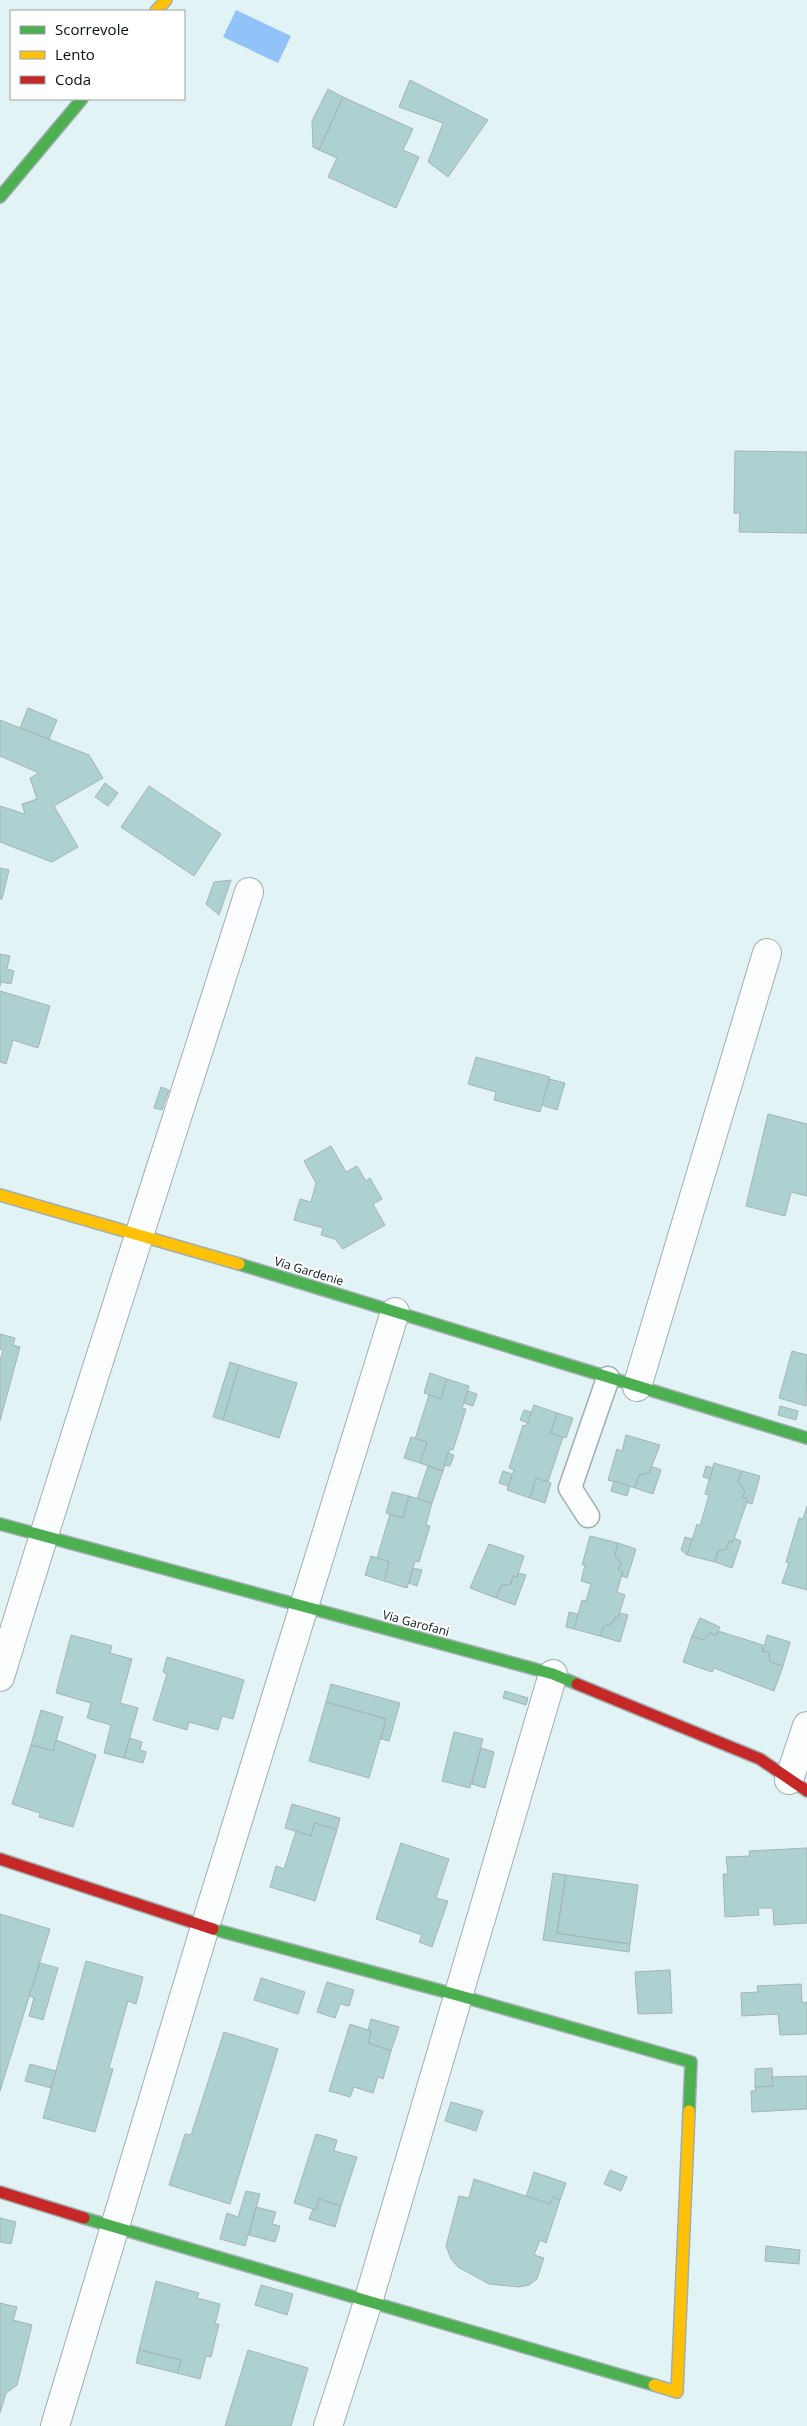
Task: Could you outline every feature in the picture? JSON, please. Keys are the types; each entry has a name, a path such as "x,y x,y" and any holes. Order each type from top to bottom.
{"street":[{"path":"157,10 166,0"},
{"path":"0,196 81,100"},
{"path":"0,1677 43,1536 142,1234 249,892"},
{"path":"637,1387 767,952"},
{"name":"Via Gardenie","path":"0,1195 142,1234 807,1438"},
{"path":"55,2426 205,1927 395,1312"},
{"name":"Via Garofani","path":"0,1524 554,1674 760,1759 798,1786"},
{"path":"328,2426 368,2302 457,1995 554,1674"},
{"path":"798,1786 807,1726"},
{"path":"0,1859 205,1927 457,1995 691,2062 677,2392 115,2228 0,2192"}],"lane":[{"path":"588,1516 570,1488 608,1378"}],"water":[{"path":"236,10 291,36 278,63 223,37"}],"building":[{"path":"410,80 488,120 448,177 428,162 443,123 399,107"},
{"path":"328,89 343,97 319,150 313,147 312,121"},
{"path":"343,97 413,129 403,150 419,157 396,208 328,177 337,158 319,150"},
{"path":"735,451 807,452 807,533 739,532 740,513 734,513"},
{"path":"28,708 57,720 49,739 20,728"},
{"path":"0,720 89,755 103,778 54,806 78,847 52,862 0,842 0,806 25,814 22,804 37,799 30,778 39,773 0,756"},
{"path":"105,783 118,793 108,806 95,797"},
{"path":"149,786 221,834 194,876 121,827"},
{"path":"0,868 9,870 2,899 0,899"},
{"path":"231,880 219,915 206,904 214,882"},
{"path":"0,954 10,956 7,969 14,971 11,984 1,982 0,986"},
{"path":"0,991 50,1006 38,1048 13,1040 6,1064 0,1062"},
{"path":"476,1057 550,1077 540,1112 494,1100 496,1092 468,1084"},
{"path":"549,1079 565,1083 557,1110 542,1105"},
{"path":"161,1087 169,1090 162,1110 154,1108"},
{"path":"768,1114 807,1124 807,1196 791,1192 785,1216 746,1206"},
{"path":"331,1146 346,1172 357,1166 366,1181 370,1178 382,1199 373,1204 385,1225 343,1249 335,1239 321,1235 323,1228 294,1220 300,1199 311,1202 316,1183 304,1161"},
{"path":"0,1334 15,1338 13,1345 20,1347 0,1421 0,1361 3,1350 0,1349"},
{"path":"792,1351 807,1355 806,1406 779,1398"},
{"path":"230,1362 239,1365 223,1420 213,1417"},
{"path":"239,1365 297,1383 279,1438 223,1420"},
{"path":"430,1373 447,1379 441,1399 424,1393"},
{"path":"447,1379 469,1386 462,1408 466,1409 453,1450 450,1449 443,1471 420,1463 427,1442 415,1439 429,1395 441,1399"},
{"path":"468,1391 477,1394 473,1406 464,1403"},
{"path":"534,1405 557,1413 551,1433 563,1437 548,1482 536,1478 530,1498 507,1490 514,1470 509,1468 523,1425 526,1426"},
{"path":"780,1406 798,1411 796,1420 778,1415"},
{"path":"524,1410 531,1412 528,1423 520,1420"},
{"path":"557,1413 573,1418 566,1438 551,1433"},
{"path":"626,1435 660,1445 649,1473 639,1475 635,1488 608,1480 617,1449 622,1451"},
{"path":"411,1437 427,1442 420,1463 404,1458"},
{"path":"448,1453 454,1455 450,1466 444,1465"},
{"path":"714,1463 742,1471 738,1482 745,1491 743,1497 748,1499 733,1542 729,1541 727,1549 718,1551 715,1562 687,1555 697,1524 700,1526 709,1495 705,1494"},
{"path":"428,1466 443,1471 432,1503 417,1499"},
{"path":"651,1466 661,1470 653,1494 635,1488 639,1475 649,1473"},
{"path":"706,1466 713,1468 710,1479 703,1477"},
{"path":"503,1471 512,1474 508,1486 499,1483"},
{"path":"742,1471 760,1476 752,1504 746,1502 748,1499 743,1497 745,1491 738,1482"},
{"path":"536,1478 551,1483 545,1503 530,1498"},
{"path":"614,1481 630,1486 627,1496 611,1491"},
{"path":"392,1492 409,1496 403,1518 386,1513"},
{"path":"409,1496 432,1503 426,1525 430,1526 419,1562 415,1561 407,1588 384,1581 389,1562 377,1558 390,1514 403,1518"},
{"path":"807,1506 807,1590 782,1583 789,1563 786,1562 799,1518 803,1519"},
{"path":"590,1536 618,1543 615,1555 621,1563 618,1569 623,1571 617,1592 625,1595 618,1618 615,1617 613,1623 603,1627 600,1636 574,1629 582,1600 586,1601 591,1584 581,1581 585,1565 582,1565"},
{"path":"685,1537 692,1539 687,1555 681,1550"},
{"path":"734,1538 741,1541 732,1568 715,1562 718,1551 727,1549 729,1541 733,1542"},
{"path":"618,1543 636,1549 627,1578 622,1576 623,1571 618,1569 621,1563 615,1555"},
{"path":"489,1544 524,1556 517,1577 513,1576 511,1584 501,1586 496,1598 470,1588"},
{"path":"371,1556 389,1562 384,1581 365,1575"},
{"path":"413,1568 422,1570 417,1586 409,1583"},
{"path":"518,1573 526,1575 515,1605 496,1598 501,1586 511,1584 513,1576 517,1577"},
{"path":"569,1612 578,1614 574,1629 566,1627"},
{"path":"620,1613 628,1615 620,1642 600,1636 603,1627 613,1623 615,1617 618,1618"},
{"path":"700,1618 720,1627 716,1636 710,1633 703,1640 692,1636"},
{"path":"718,1631 763,1645 762,1651 769,1652 770,1662 783,1666 774,1691 714,1668 712,1672 683,1662 692,1636 703,1640 710,1633 716,1636"},
{"path":"71,1635 112,1646 110,1653 132,1659 120,1703 138,1708 124,1758 104,1753 111,1725 87,1718 91,1703 56,1693"},
{"path":"767,1635 790,1642 783,1666 770,1662 769,1652 763,1651"},
{"path":"167,1657 244,1680 233,1719 222,1716 218,1730 189,1722 187,1730 153,1720 167,1674 163,1672"},
{"path":"331,1684 400,1703 389,1741 381,1739 386,1719 326,1702"},
{"path":"505,1691 528,1698 526,1705 503,1698"},
{"path":"326,1702 386,1719 369,1778 309,1761"},
{"path":"41,1710 63,1717 53,1751 31,1745"},
{"path":"454,1732 483,1739 470,1788 442,1781"},
{"path":"130,1738 142,1742 140,1750 146,1752 143,1763 124,1758"},
{"path":"56,1740 96,1755 73,1827 39,1817 40,1813 12,1804 31,1745 53,1751"},
{"path":"481,1748 494,1752 485,1788 472,1784"},
{"path":"292,1804 340,1818 337,1830 315,1823 311,1836 285,1828"},
{"path":"315,1823 337,1830 315,1901 270,1887 276,1866 284,1869 296,1831 311,1836"},
{"path":"401,1843 449,1859 436,1898 448,1901 432,1947 419,1942 422,1935 376,1919"},
{"path":"807,1848 807,1923 774,1925 773,1908 758,1908 759,1915 725,1917 723,1874 728,1874 726,1857 750,1856 749,1851"},
{"path":"553,1873 566,1875 557,1933 630,1944 629,1952 543,1940"},
{"path":"566,1875 638,1885 630,1944 557,1933"},
{"path":"0,1914 50,1929 0,2091"},
{"path":"86,1961 143,1977 136,2004 128,2001 109,2068 113,2069 95,2132 43,2118"},
{"path":"40,1963 58,1968 43,2020 29,2016 34,1998 29,1996"},
{"path":"670,1970 672,2013 638,2014 635,1972"},
{"path":"261,1978 305,1992 298,2014 254,2000"},
{"path":"327,1982 354,1990 349,2006 340,2004 335,2018 317,2012"},
{"path":"801,1984 802,2003 807,2002 807,2034 780,2035 778,2014 742,2016 741,1993 758,1992 757,1986"},
{"path":"371,2019 399,2027 391,2051 368,2043 371,2031 368,2030"},
{"path":"350,2024 371,2031 368,2043 391,2051 383,2079 378,2077 373,2093 354,2087 350,2097 329,2091"},
{"path":"224,2032 278,2049 230,2204 169,2185 185,2134 191,2135"},
{"path":"30,2064 56,2071 51,2088 25,2081"},
{"path":"772,2068 773,2086 755,2087 755,2069"},
{"path":"807,2076 807,2109 752,2112 751,2091 756,2091 755,2087 773,2086 772,2077"},
{"path":"451,2102 483,2111 476,2131 445,2121"},
{"path":"316,2134 337,2140 334,2151 357,2157 341,2206 319,2199 316,2210 294,2203"},
{"path":"610,2170 627,2177 621,2191 604,2184"},
{"path":"534,2172 566,2183 560,2200 553,2197 550,2204 526,2197"},
{"path":"474,2179 550,2204 553,2197 560,2200 546,2243 540,2240 534,2255 544,2258 537,2279 529,2285 519,2287 489,2284 458,2267 451,2259 446,2246 459,2196 469,2198"},
{"path":"246,2191 260,2194 245,2246 220,2239 227,2213 238,2217"},
{"path":"319,2199 341,2206 335,2227 309,2219 313,2209 316,2210"},
{"path":"256,2207 276,2212 272,2224 280,2226 275,2242 249,2235"},
{"path":"0,2218 16,2222 11,2244 0,2242"},
{"path":"766,2246 800,2250 799,2264 765,2261"},
{"path":"156,2281 199,2293 197,2298 220,2304 215,2324 219,2324 211,2357 206,2356 200,2379 177,2373 181,2360 139,2350"},
{"path":"261,2285 293,2294 287,2315 255,2305"},
{"path":"0,2303 17,2307 13,2320 32,2325 17,2385 6,2393 0,2413"},
{"path":"139,2350 181,2360 177,2373 136,2363"},
{"path":"248,2350 308,2368 291,2426 225,2426"}],"traffic: fast":[{"path":"0,197 81,100"},
{"path":"239,1264 807,1438"},
{"path":"0,1524 553,1674 577,1684"},
{"path":"213,1929 457,1995 691,2062 689,2111"},
{"path":"84,2218 654,2385"}],"traffic: slow":[{"path":"157,10 166,0"},
{"path":"0,1195 239,1264"},
{"path":"654,2385 677,2392 689,2111"}],"traffic: jam":[{"path":"577,1684 760,1759 807,1791"},
{"path":"0,1859 213,1929"},
{"path":"0,2192 84,2218"}]}
